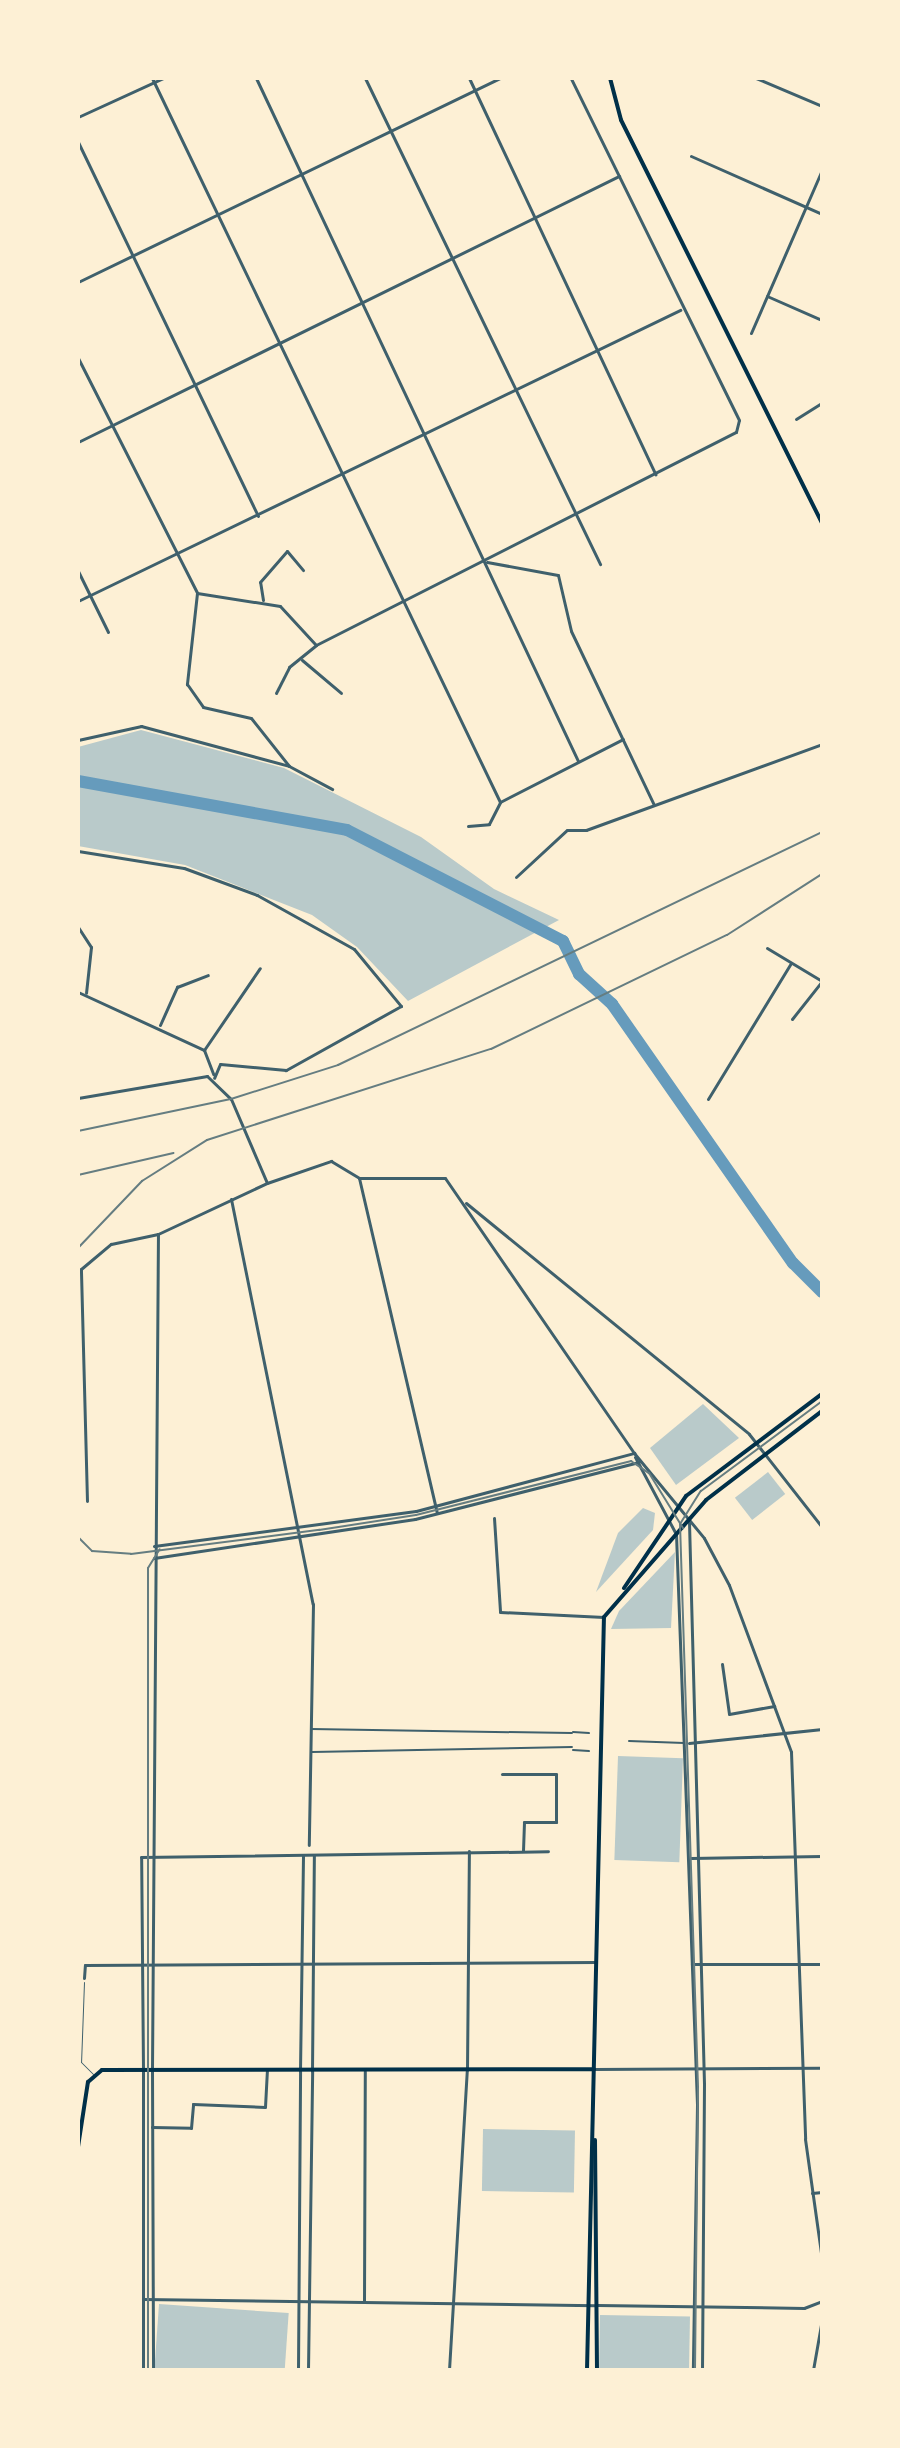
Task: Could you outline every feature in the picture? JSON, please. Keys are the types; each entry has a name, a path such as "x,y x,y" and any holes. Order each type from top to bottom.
{"main road":[{"path":"610,78 621,120 822,523"},
{"path":"587,2370 604,1617 679,1505 822,1394"},
{"path":"623,1590 690,1518 822,1411"},
{"path":"78,2147 93,2074 143,2069 594,2069"},
{"path":"594,2069 597,2370"}],"street":[{"path":"78,117 163,78"},
{"path":"256,78 428,434 578,761"},
{"path":"365,78 600,564"},
{"path":"469,78 655,474"},
{"path":"78,282 500,78"},
{"path":"276,693 289,667 302,660 316,645 655,474 727,442 739,420 680,310 571,78"},
{"path":"756,78 822,106"},
{"path":"153,80 500,802"},
{"path":"78,142 199,386 258,516"},
{"path":"691,156 822,214"},
{"path":"751,333 822,170"},
{"path":"78,442 199,386 365,301 454,261 619,176"},
{"path":"767,296 822,320"},
{"path":"78,601 680,310"},
{"path":"78,358 174,556 197,593 187,684 203,707 251,718 289,766"},
{"path":"796,419 822,403"},
{"path":"263,600 260,582 287,551 303,570"},
{"path":"485,561 558,575 571,631 653,803"},
{"path":"78,571 108,632"},
{"path":"197,593 263,600 280,606 316,645"},
{"path":"302,660 341,693"},
{"path":"78,740 141,726 289,766 332,789"},
{"path":"468,826 489,824 500,802 623,739"},
{"path":"516,877 567,830 586,830 653,803 822,744"},
{"path":"78,851 184,868 257,895 354,949 401,1006 286,1070 220,1064 214,1078"},
{"path":"78,927 91,947 86,993"},
{"path":"767,948 822,981 792,1019"},
{"path":"708,1099 791,963"},
{"path":"204,1050 260,968"},
{"path":"160,1025 177,987 208,975"},
{"path":"78,992 160,1025 204,1050 214,1078 231,1099 267,1183"},
{"path":"78,1098 214,1078"},
{"path":"87,1501 81,1269 111,1244 158,1234 267,1183 331,1161 359,1178 436,1174 466,1203 757,1442 822,1527"},
{"path":"359,1178 437,1514"},
{"path":"231,1199 313,1604 309,1845"},
{"path":"466,1203 634,1453 690,1518 729,1585 786,1736 797,1857 802,1965 801,2069 812,2193 822,2260"},
{"path":"153,2370 152,1857 158,1234"},
{"path":"154,1546 298,1528 435,1506 634,1453"},
{"path":"634,1453 640,1471 671,1519 676,1534 689,1743 696,2072 693,2370"},
{"path":"154,1558 437,1514 637,1462 644,1464"},
{"path":"494,1518 500,1612 604,1617"},
{"path":"690,1518 684,1542 696,1743 699,1858 703,2072 702,2370"},
{"path":"722,1664 729,1714 774,1706"},
{"path":"311,1729 589,1733"},
{"path":"629,1741 696,1743 786,1736 822,1729"},
{"path":"312,1752 589,1751"},
{"path":"502,1774 556,1774 556,1822 524,1822 523,1851"},
{"path":"449,2370 456,2303 467,2070 469,1851"},
{"path":"143,2370 141,1857 548,1851"},
{"path":"298,2370 303,1855"},
{"path":"308,2370 314,1855"},
{"path":"691,1858 822,1856"},
{"path":"84,1978 85,1965 597,1962"},
{"path":"692,1964 822,1964"},
{"path":"594,2069 703,2072 822,2068"},
{"path":"151,2127 191,2128 193,2104 265,2107 267,2069"},
{"path":"364,2302 365,2071"},
{"path":"812,2193 822,2192"},
{"path":"143,2299 704,2309 804,2308 822,2301"},
{"path":"813,2370 822,2319"}],"lane":[{"path":"309,1845 314,1855"},
{"path":"303,1855 309,1845"},
{"path":"78,1976 84,1978 81,2062 93,2074"}],"shaded area":[{"path":"141,730 284,768 421,837 494,889 559,920 408,1001 357,947 312,915 185,865 78,846 78,747"},
{"path":"703,1404 739,1438 676,1485 650,1448"},
{"path":"768,1472 785,1494 752,1520 735,1498"},
{"path":"643,1508 655,1513 653,1530 596,1592 618,1533"},
{"path":"675,1552 671,1628 611,1629 619,1611"},
{"path":"618,1756 683,1758 679,1862 614,1860"},
{"path":"483,2129 575,2131 574,2193 482,2191"},
{"path":"159,2304 289,2313 285,2370 154,2370"},
{"path":"600,2315 690,2317 689,2370 599,2370"}],"waterway":[{"path":"78,781 347,830 563,941 579,974 612,1004 793,1263 822,1292"}],"tram line":[{"path":"695,2370 698,2087 680,1524 701,1491 822,1401"},
{"path":"78,1537 92,1551 131,1554 319,1530 416,1515 631,1461 649,1473 683,1528"},
{"path":"148,2370 148,1568 160,1549"}],"railway":[{"path":"78,1131 231,1099 338,1065 822,832"},
{"path":"78,1248 142,1181 207,1140 491,1049 727,935 822,874"},
{"path":"78,1175 173,1153"}]}
